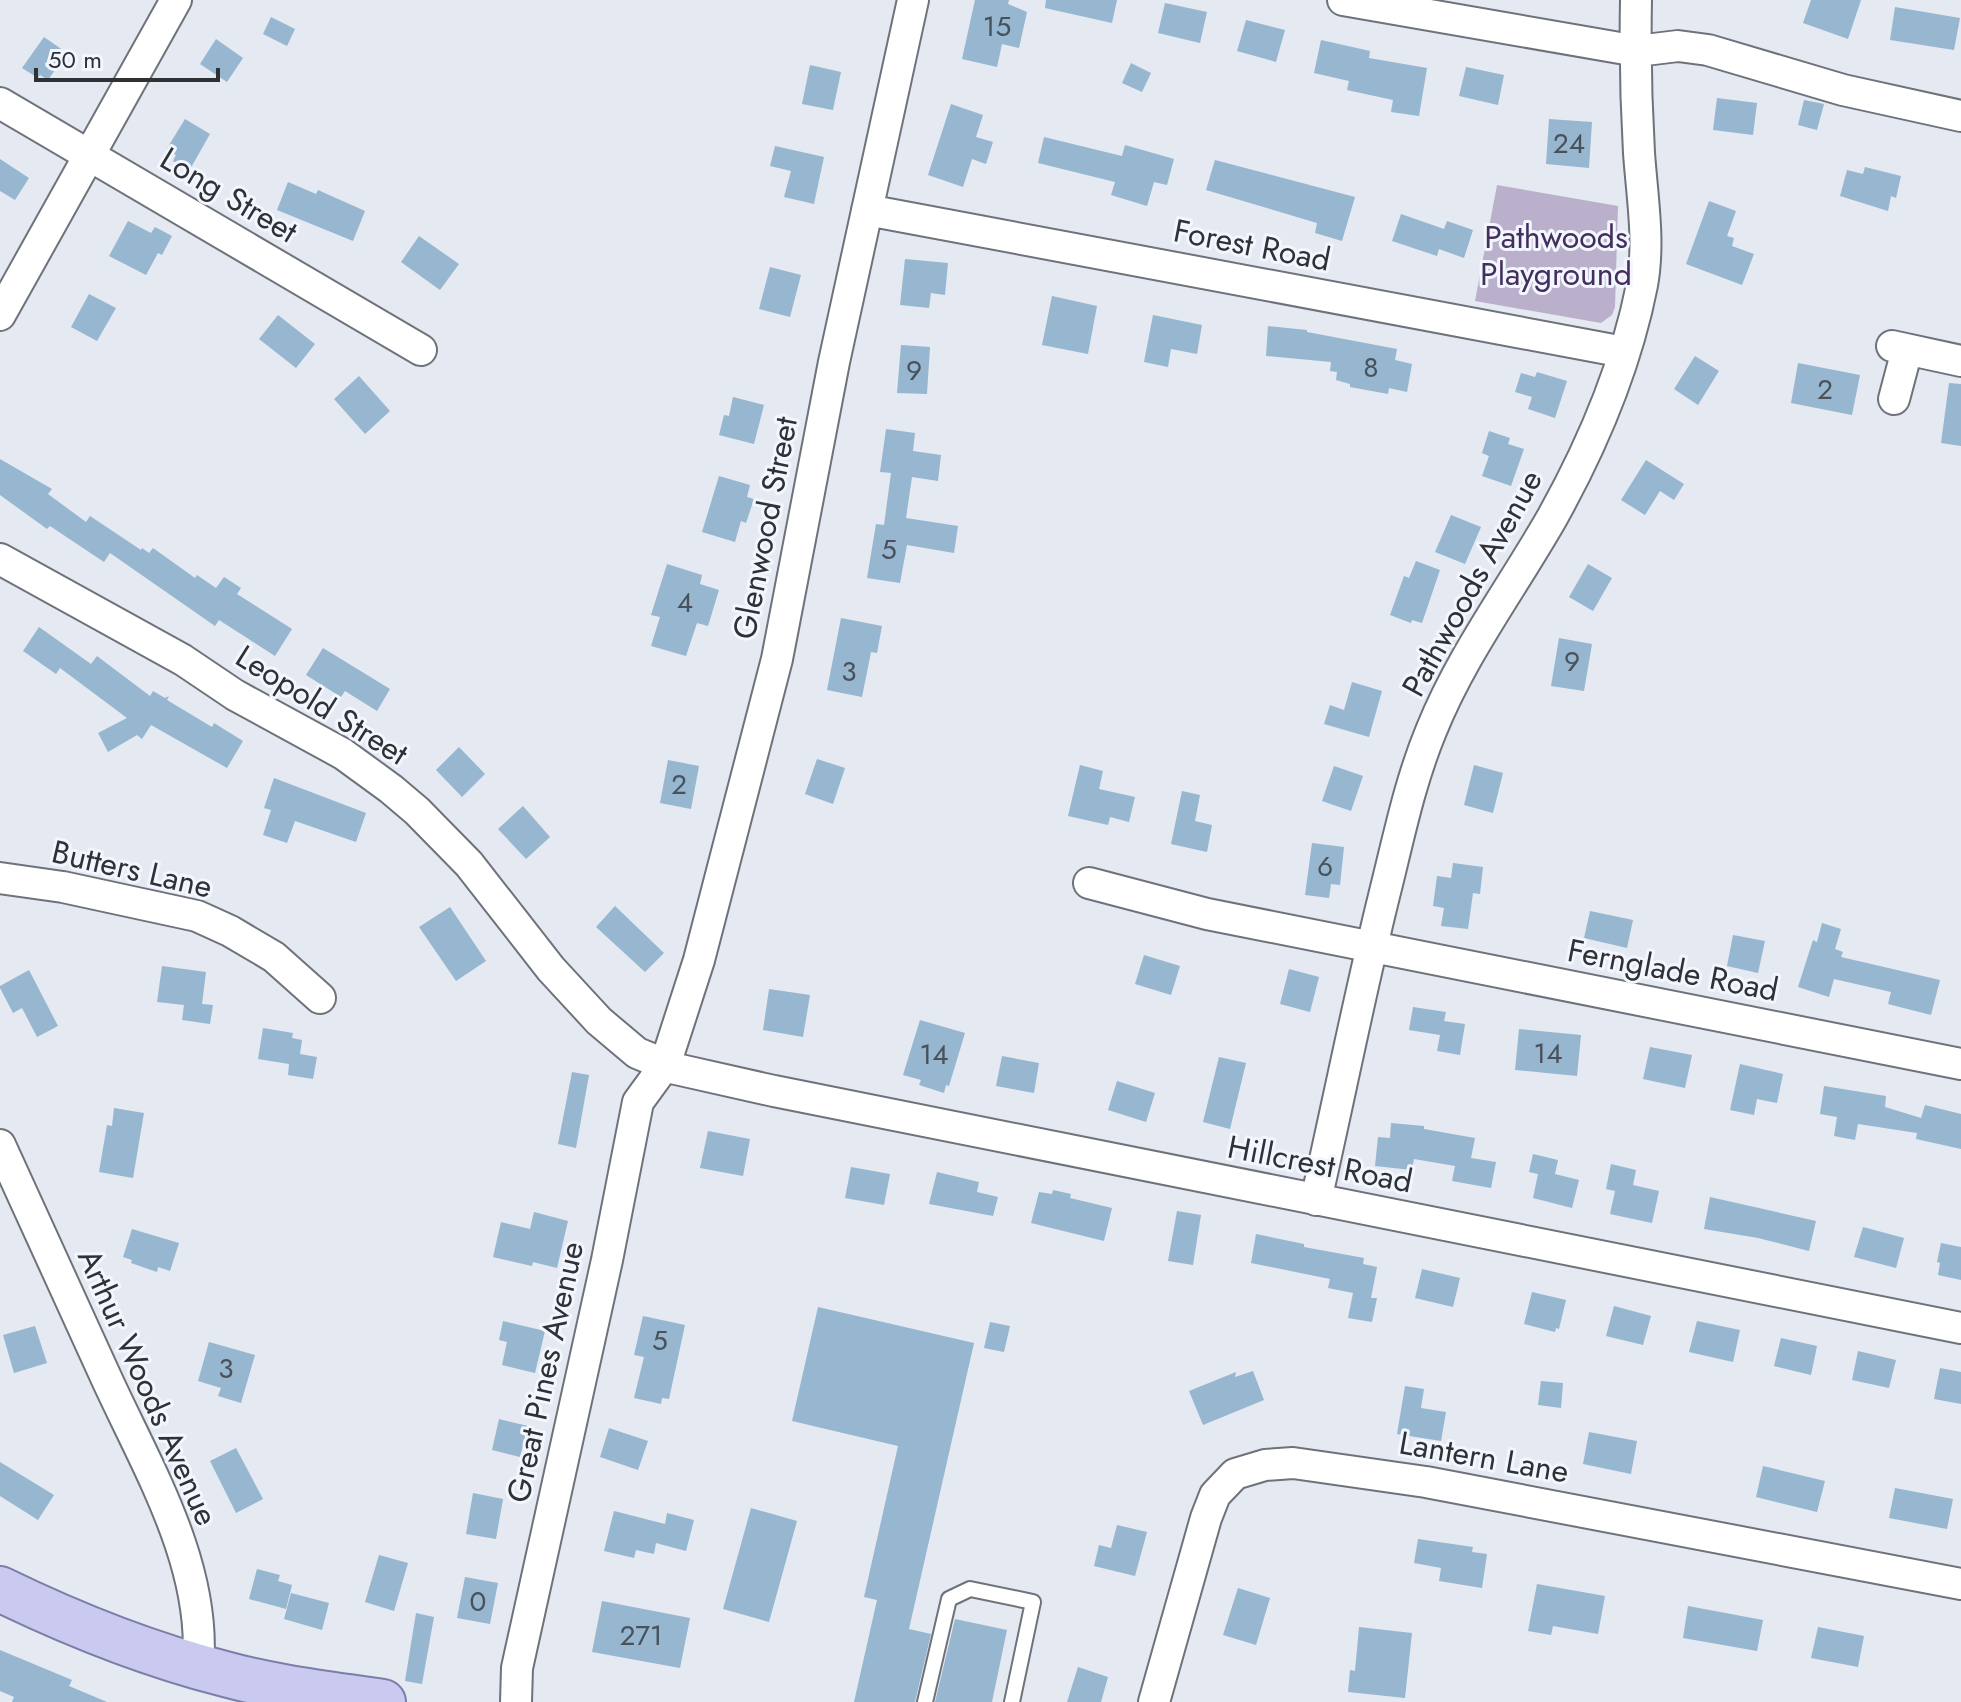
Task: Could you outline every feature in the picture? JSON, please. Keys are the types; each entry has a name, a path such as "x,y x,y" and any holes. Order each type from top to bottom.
{"main road":[{"path":"0,1589 91,1630 198,1666 263,1692 383,1702"}],"street":[{"path":"0,315 176,0"},
{"name":"Glenwood Street","path":"665,1065 699,960 777,659 829,389 913,0"},
{"path":"1343,0 1637,51 1678,46 1708,50 1843,90 1961,116"},
{"name":"Pathwoods Avenue","path":"1316,1200 1410,788 1432,727 1488,618 1574,476 1596,429 1637,309 1646,261 1639,147 1636,0"},
{"name":"Long Street","path":"0,103 421,350"},
{"name":"Forest Road","path":"867,210 1624,352"},
{"path":"1894,399 1899,348 1961,361"},
{"name":"Leopold Street","path":"0,559 183,660 235,695 343,754 391,789 449,842 551,969 599,1021 637,1053 665,1065"},
{"name":"Butters Lane","path":"0,878 63,887 197,916 274,957 320,998"},
{"name":"Fernglade Road","path":"1089,883 1182,908 1961,1064"},
{"name":"Hillcrest Road","path":"665,1065 790,1094 1961,1328"},
{"name":"Great Pines Avenue","path":"516,1702 517,1668 607,1260 638,1102 665,1065"},
{"name":"Arthur Woods Avenue","path":"0,1145 168,1514 193,1588 199,1623 198,1666"},
{"name":"Lantern Lane","path":"1154,1702 1215,1495 1235,1474 1265,1465 1293,1463 1426,1482 1961,1584"}],"lane":[{"path":"925,1702 949,1599 970,1589 1033,1602 1012,1702"}],"green space":[{"name":"Pathwoods Playground","path":"1497,185 1618,206 1615,307 1612,315 1601,323 1475,301"}],"building":[{"path":"975,0 1009,0 1008,4 1027,12 1019,48 1002,44 997,67 962,59"},
{"path":"1046,0 1117,0 1112,23 1045,8"},
{"path":"1811,0 1861,0 1848,39 1803,23"},
{"path":"1165,3 1207,12 1200,43 1158,33"},
{"path":"1895,7 1960,18 1954,50 1890,40"},
{"path":"271,17 295,29 287,46 263,34"},
{"path":"1246,20 1285,30 1276,62 1237,51"},
{"path":"44,37 67,53 48,80 22,68"},
{"path":"216,39 243,58 227,82 200,64"},
{"path":"1321,40 1370,51 1369,58 1427,68 1419,116 1391,112 1393,100 1347,90 1349,81 1314,73"},
{"path":"1131,63 1151,73 1142,92 1122,83"},
{"path":"810,65 841,72 833,110 802,104"},
{"path":"1466,67 1504,75 1498,105 1459,96"},
{"path":"1717,98 1757,103 1753,135 1713,130"},
{"path":"1804,100 1824,104 1817,130 1798,125"},
{"path":"951,104 983,115 976,137 993,142 986,164 972,159 963,187 928,175"},
{"path":"185,119 210,134 189,171 173,161 176,155 166,150"},
{"path":"1549,119 1592,122 1589,168 1546,164"},
{"path":"1044,137 1122,156 1125,145 1174,159 1167,185 1154,182 1147,206 1111,195 1115,182 1038,163"},
{"path":"775,146 824,157 814,204 784,197 791,171 770,166"},
{"path":"0,159 29,178 15,200 0,191"},
{"path":"1215,160 1355,197 1342,241 1315,233 1317,223 1206,190"},
{"path":"1865,167 1901,176 1896,198 1891,196 1888,211 1840,196 1847,170 1863,174"},
{"path":"288,182 316,194 318,190 365,211 353,241 277,210"},
{"path":"1709,201 1736,211 1727,236 1734,238 1732,246 1754,254 1742,285 1686,264"},
{"path":"1401,214 1444,229 1447,221 1473,230 1464,258 1439,249 1437,256 1392,241"},
{"path":"128,221 151,233 155,227 172,236 146,275 109,256"},
{"path":"419,236 459,264 440,290 401,262"},
{"path":"905,259 948,263 945,295 931,293 929,308 900,305"},
{"path":"770,267 801,275 790,317 759,309"},
{"path":"89,294 116,308 97,341 71,327"},
{"path":"1052,296 1097,306 1088,354 1042,345"},
{"path":"278,315 315,344 296,368 259,339"},
{"path":"1153,315 1202,325 1197,354 1171,349 1168,367 1144,362"},
{"path":"1268,326 1307,330 1397,349 1395,360 1412,364 1407,392 1389,388 1388,394 1350,387 1350,384 1336,380 1337,372 1330,371 1331,362 1266,356"},
{"path":"901,345 930,347 927,394 897,393"},
{"path":"1695,356 1719,371 1698,405 1674,389"},
{"path":"1798,363 1860,375 1852,415 1791,403"},
{"path":"1537,372 1567,381 1555,418 1528,409 1532,397 1515,392 1521,373 1535,377"},
{"path":"359,376 390,411 365,434 334,399"},
{"path":"1949,383 1961,384 1961,446 1941,443"},
{"path":"733,397 764,405 754,444 719,435 724,415 729,416"},
{"path":"886,429 915,433 913,451 941,455 938,481 912,477 906,518 958,526 954,553 907,545 900,583 867,578 876,524 884,525 891,473 880,472"},
{"path":"1489,431 1510,438 1508,444 1524,449 1511,486 1482,476 1489,456 1482,453"},
{"path":"0,459 52,489 48,494 86,522 90,516 141,550 149,553 153,548 195,578 197,575 216,588 224,577 241,588 237,594 292,629 275,656 219,620 215,626 110,553 104,562 50,526 47,529 0,495"},
{"path":"1646,460 1684,484 1674,500 1660,491 1645,515 1621,500"},
{"path":"719,476 750,485 747,497 754,499 746,523 741,521 735,542 702,532"},
{"path":"1451,515 1481,527 1465,564 1435,552"},
{"path":"1416,561 1440,570 1422,623 1412,620 1411,623 1390,615 1404,576 1409,578"},
{"path":"667,564 702,575 700,584 719,590 708,626 697,623 686,656 651,646 660,617 651,615"},
{"path":"1588,564 1612,578 1593,611 1569,597"},
{"path":"841,618 882,626 877,653 871,652 862,697 827,690"},
{"path":"39,627 91,664 97,656 150,696 153,691 165,698 169,696 167,700 243,741 227,768 151,725 142,739 137,735 108,752 98,733 127,718 60,668 56,674 23,651"},
{"path":"1559,638 1592,644 1584,691 1551,686"},
{"path":"323,648 390,689 377,711 345,691 341,697 306,675"},
{"path":"1352,682 1382,691 1369,737 1324,724 1330,705 1344,710"},
{"path":"459,747 485,774 462,797 436,770"},
{"path":"817,759 845,768 833,804 805,794"},
{"path":"668,760 699,766 691,809 660,803"},
{"path":"1080,765 1103,771 1099,789 1135,797 1129,822 1110,817 1108,825 1068,816"},
{"path":"1474,765 1503,773 1493,813 1464,805"},
{"path":"1334,766 1363,776 1351,811 1322,801"},
{"path":"274,778 366,813 356,842 295,821 287,843 263,835 271,810 264,808"},
{"path":"1182,791 1200,795 1195,821 1212,825 1207,852 1171,844"},
{"path":"523,806 550,837 526,859 498,829"},
{"path":"1312,843 1344,847 1340,885 1331,884 1329,898 1305,895"},
{"path":"1453,863 1483,867 1480,894 1473,893 1468,929 1441,926 1444,908 1433,906 1437,876 1451,878"},
{"path":"615,906 664,953 645,972 596,927"},
{"path":"450,907 486,961 456,981 419,927"},
{"path":"1590,911 1633,920 1627,948 1584,938"},
{"path":"1822,923 1841,929 1835,949 1843,952 1841,957 1940,980 1931,1015 1888,1004 1891,992 1834,979 1829,997 1798,987 1813,940 1817,942"},
{"path":"1733,935 1765,941 1758,973 1727,966"},
{"path":"1144,955 1180,966 1171,995 1135,984"},
{"path":"162,966 206,972 202,1004 213,1005 210,1024 182,1020 184,1005 157,1002"},
{"path":"1289,969 1319,977 1310,1012 1280,1004"},
{"path":"29,970 58,1026 37,1037 22,1008 13,1013 0,988"},
{"path":"769,989 810,995 803,1037 763,1030"},
{"path":"1413,1007 1446,1012 1444,1021 1465,1024 1460,1055 1437,1051 1440,1035 1409,1030"},
{"path":"920,1020 965,1033 949,1086 946,1085 944,1093 919,1085 921,1080 903,1075"},
{"path":"263,1028 293,1033 292,1038 302,1040 300,1054 317,1057 313,1079 288,1075 289,1064 258,1059"},
{"path":"1519,1029 1581,1035 1577,1076 1515,1070"},
{"path":"1650,1047 1692,1055 1685,1088 1643,1079"},
{"path":"1002,1056 1039,1063 1034,1093 996,1086"},
{"path":"1219,1057 1246,1063 1230,1129 1203,1122"},
{"path":"1740,1064 1783,1074 1777,1103 1757,1099 1754,1115 1730,1110"},
{"path":"572,1072 589,1075 576,1148 558,1144"},
{"path":"1117,1081 1155,1093 1146,1122 1108,1110"},
{"path":"1824,1086 1886,1096 1885,1107 1921,1118 1925,1105 1961,1114 1961,1149 1916,1139 1917,1133 1858,1124 1855,1140 1834,1136 1837,1117 1820,1114"},
{"path":"114,1108 144,1113 133,1178 99,1172 107,1125 112,1126"},
{"path":"1391,1123 1424,1126 1424,1129 1475,1138 1471,1158 1496,1162 1491,1188 1452,1181 1455,1166 1414,1159 1412,1170 1375,1166 1378,1137 1390,1138"},
{"path":"708,1131 750,1139 743,1176 700,1168"},
{"path":"1533,1154 1558,1160 1555,1174 1579,1180 1572,1208 1533,1198 1538,1174 1529,1172"},
{"path":"1611,1164 1636,1170 1633,1185 1659,1191 1652,1223 1610,1214 1615,1191 1606,1189"},
{"path":"851,1167 890,1174 884,1205 845,1198"},
{"path":"937,1172 979,1182 977,1192 998,1197 993,1216 929,1204"},
{"path":"1053,1190 1071,1194 1070,1198 1112,1208 1104,1241 1031,1223 1039,1192 1052,1194"},
{"path":"1710,1197 1816,1221 1809,1251 1704,1229"},
{"path":"1177,1211 1201,1215 1193,1265 1168,1261"},
{"path":"534,1212 568,1221 557,1268 493,1257 501,1222 530,1229"},
{"path":"1863,1227 1904,1238 1896,1268 1854,1257"},
{"path":"132,1229 179,1243 170,1271 158,1267 157,1272 123,1257"},
{"path":"1256,1234 1364,1258 1363,1264 1377,1267 1371,1298 1377,1298 1372,1322 1348,1318 1353,1293 1328,1288 1330,1279 1251,1263"},
{"path":"1941,1243 1961,1247 1961,1280 1938,1275"},
{"path":"1422,1269 1460,1278 1453,1307 1415,1298"},
{"path":"1532,1292 1566,1300 1559,1329 1556,1328 1555,1332 1524,1324"},
{"path":"1614,1306 1651,1316 1643,1345 1606,1336"},
{"path":"818,1307 974,1343 909,1629 931,1634 915,1702 854,1702 877,1600 864,1597 898,1446 792,1421"},
{"path":"643,1316 685,1325 669,1399 662,1398 661,1404 634,1398 644,1357 634,1355"},
{"path":"503,1321 545,1331 535,1373 502,1365 507,1342 499,1340"},
{"path":"1697,1321 1740,1330 1733,1362 1689,1352"},
{"path":"990,1322 1010,1326 1004,1352 984,1348"},
{"path":"35,1326 47,1363 14,1373 3,1335"},
{"path":"1781,1338 1817,1346 1811,1375 1774,1366"},
{"path":"209,1342 255,1355 241,1403 218,1396 221,1388 198,1381"},
{"path":"1858,1351 1896,1360 1889,1388 1852,1380"},
{"path":"1940,1368 1961,1372 1961,1404 1934,1399"},
{"path":"1253,1371 1264,1400 1203,1425 1189,1391 1236,1372 1235,1377"},
{"path":"1541,1381 1563,1383 1561,1408 1538,1405"},
{"path":"1405,1386 1424,1389 1421,1408 1446,1412 1441,1441 1397,1434"},
{"path":"499,1419 528,1426 520,1457 492,1450"},
{"path":"609,1428 648,1441 638,1470 600,1457"},
{"path":"1589,1432 1637,1441 1631,1474 1583,1464"},
{"path":"236,1448 263,1499 236,1513 210,1461"},
{"path":"0,1462 54,1495 38,1520 0,1496"},
{"path":"1763,1466 1825,1481 1817,1512 1756,1497"},
{"path":"1895,1488 1953,1499 1947,1529 1889,1518"},
{"path":"473,1493 503,1499 496,1539 466,1534"},
{"path":"751,1508 797,1521 769,1622 723,1609"},
{"path":"614,1511 665,1524 667,1513 694,1520 686,1551 656,1543 654,1554 636,1550 634,1558 604,1551"},
{"path":"1117,1525 1147,1532 1135,1576 1094,1566 1099,1545 1111,1548"},
{"path":"1418,1539 1473,1547 1472,1552 1487,1554 1482,1588 1439,1581 1441,1568 1414,1563"},
{"path":"379,1555 408,1563 394,1611 365,1602"},
{"path":"257,1569 280,1575 278,1581 292,1585 286,1609 249,1599"},
{"path":"465,1577 498,1583 490,1624 457,1618"},
{"path":"1537,1584 1605,1596 1598,1634 1553,1626 1551,1635 1528,1631"},
{"path":"1238,1588 1270,1598 1256,1645 1223,1635"},
{"path":"291,1593 329,1603 322,1630 284,1619"},
{"path":"602,1601 690,1618 680,1668 592,1652"},
{"path":"1688,1606 1763,1620 1757,1651 1683,1638"},
{"path":"416,1613 434,1617 422,1684 405,1681"},
{"path":"955,1619 1007,1630 992,1702 935,1702"},
{"path":"1359,1627 1412,1633 1405,1698 1348,1692 1350,1670 1355,1671"},
{"path":"1818,1627 1864,1636 1858,1667 1811,1658"},
{"path":"0,1650 72,1680 69,1686 107,1702 12,1702 14,1697 0,1691"},
{"path":"1078,1667 1108,1677 1101,1702 1067,1702"}]}
